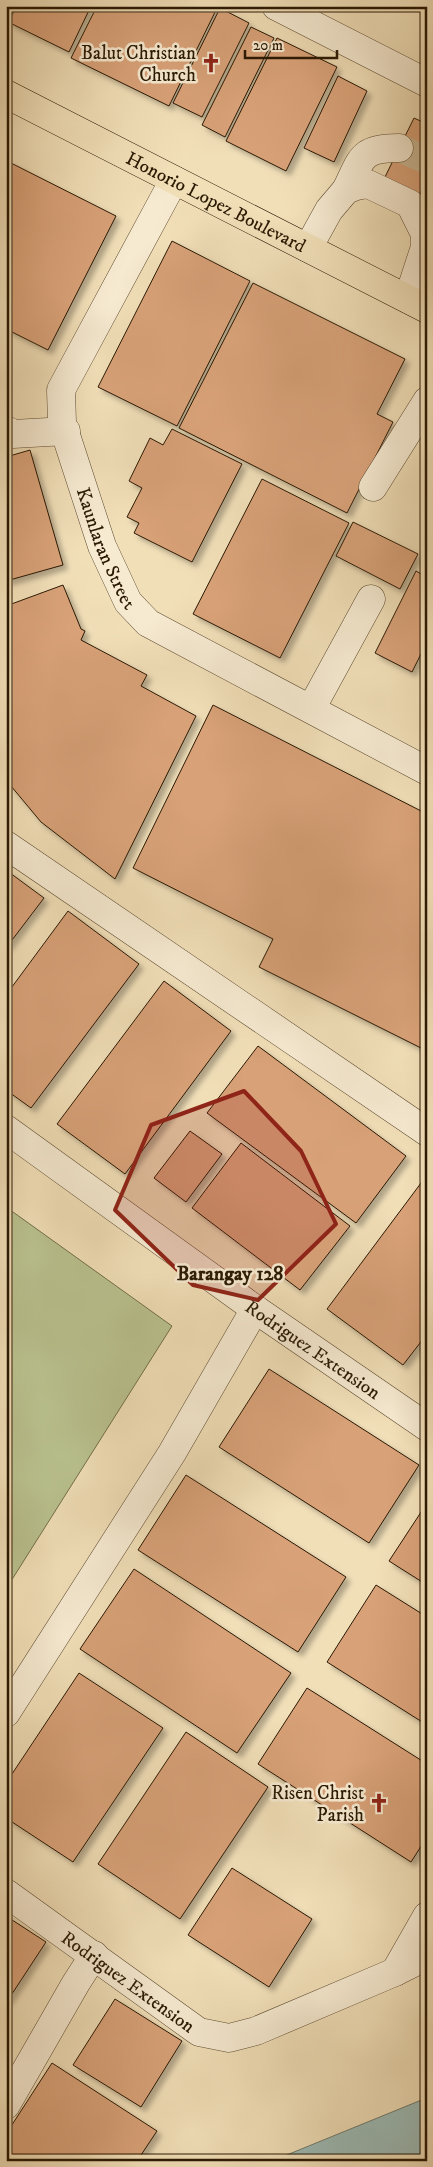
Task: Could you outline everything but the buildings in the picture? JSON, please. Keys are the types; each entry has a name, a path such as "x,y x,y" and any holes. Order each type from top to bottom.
{"main road":[{"name":"Honorio Lopez Boulevard","path":"6,94 417,304"}],"street":[{"path":"276,6 427,83"},
{"path":"308,248 329,210 346,190 363,157 378,148 399,148"},
{"name":"Kaunlaran Street","path":"174,180 61,390 62,422 102,546 128,602 148,623 427,771"},
{"path":"346,190 368,184 410,204 426,232 417,304"},
{"path":"373,487 427,401"},
{"path":"6,430 13,434 66,431"},
{"path":"311,709 371,599"},
{"path":"6,844 427,1132"},
{"name":"Rodriguez Extension","path":"6,1130 255,1309 427,1427"},
{"path":"6,1712 172,1453 255,1309"},
{"name":"Rodriguez Extension","path":"6,1893 199,2032 229,2038 256,2031 395,1972 427,1956"},
{"path":"395,1972 427,1916"},
{"path":"6,2105 94,1955"}],"highlighted area":[{"path":"244,1091 301,1151 336,1224 258,1300 193,1285 115,1210 151,1125"}],"green space":[{"path":"6,1207 172,1326 6,1589"}],"water":[{"path":"427,2099 427,2161 272,2161 419,2101"}],"tunnel":[{"path":"399,148 427,160"}],"place":[{"name":"Balut Christian Church","path":"211,63"},
{"name":"Risen Christ Parish","path":"379,1803"}],"district":[{"name":"Barangay 128","path":"230,1273"}]}
